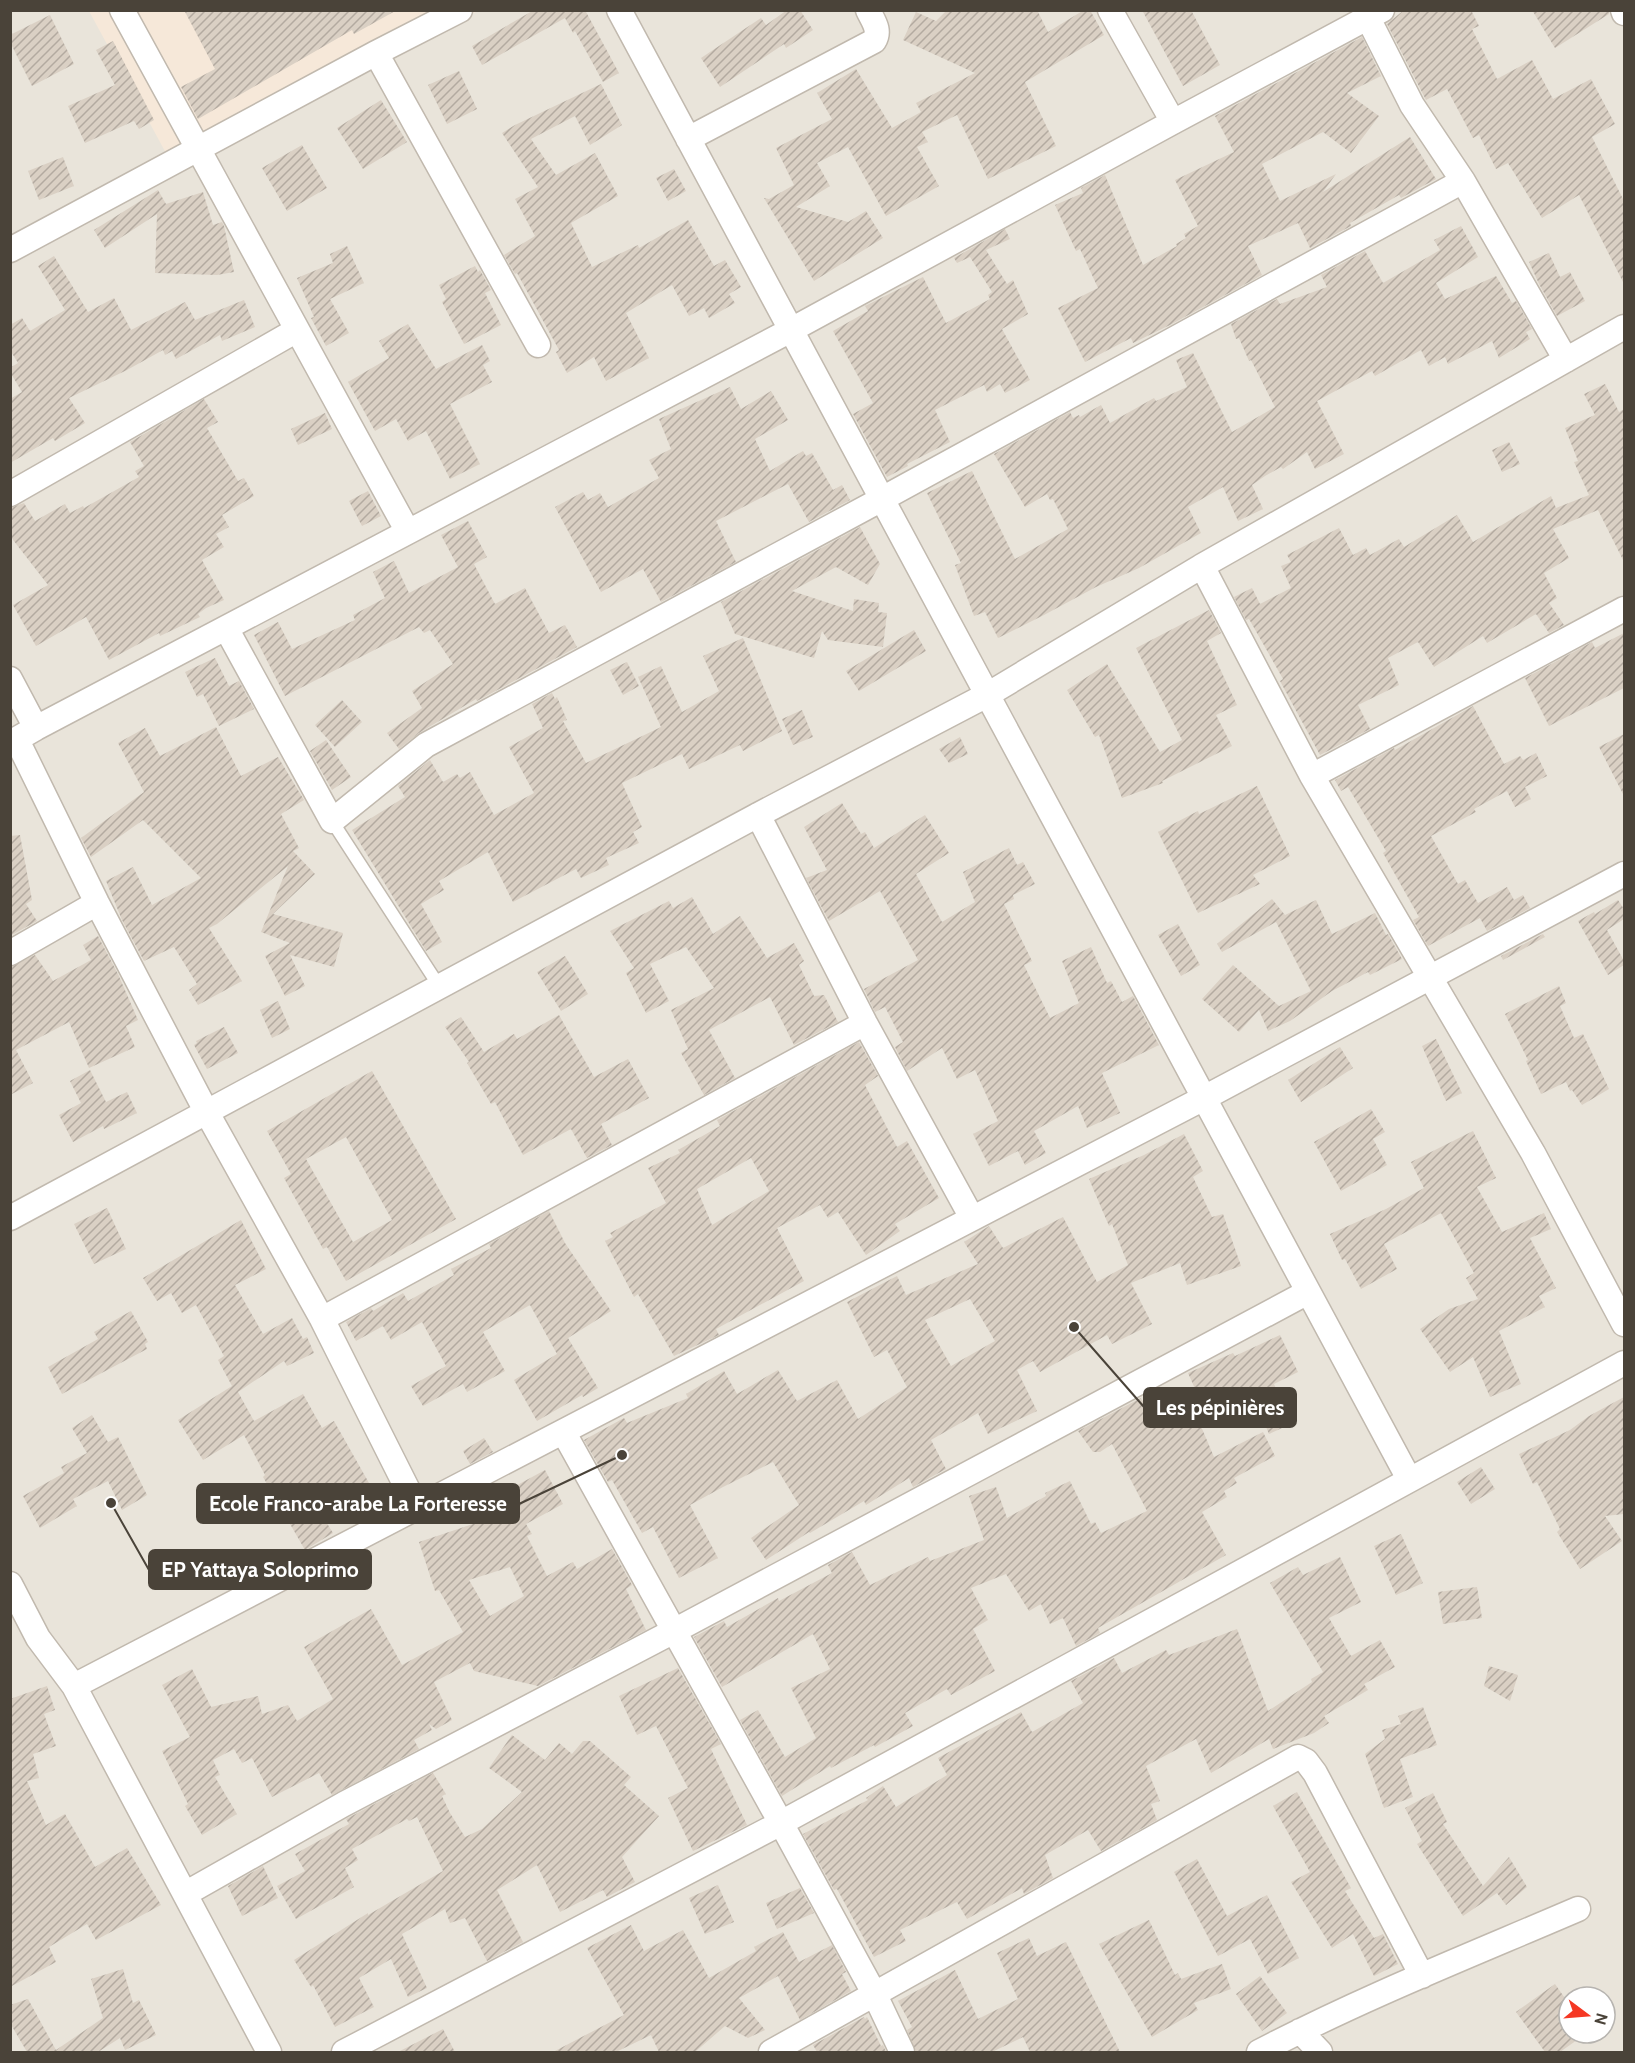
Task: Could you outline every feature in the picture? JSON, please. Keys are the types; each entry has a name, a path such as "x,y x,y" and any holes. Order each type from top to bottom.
{"street":[{"path":"122,10 408,532"},
{"path":"10,250 460,10"},
{"path":"619,10 1409,1479"},
{"path":"688,139 874,41 878,29 868,10"},
{"path":"1110,10 1173,122"},
{"path":"21,737 791,330 1375,14 1412,105 1462,181 1566,360"},
{"path":"376,53 538,345"},
{"path":"226,628 332,821 426,745 882,499 1462,181"},
{"path":"10,1218 758,815 987,695 1202,566 1624,327"},
{"path":"10,494 297,330"},
{"path":"1202,566 1312,776 1533,1153 1624,1323"},
{"path":"1312,776 1624,609"},
{"path":"10,679 21,737 97,903 206,1111 322,1319 417,1508"},
{"path":"758,815 865,1023 972,1218"},
{"path":"74,1686 1204,1098 1624,874"},
{"path":"10,953 97,903"},
{"path":"322,1319 865,1023"},
{"path":"185,1894 344,1804 674,1631 1308,1292"},
{"path":"344,2052 781,1823 1624,1363"},
{"path":"564,1433 781,1823 874,1995 902,2052"},
{"path":"10,1584 38,1638 74,1686 269,2052"},
{"path":"771,2052 1298,1757 1306,1761 1315,1773 1422,1976"},
{"path":"1259,2052 1422,1976 1578,1909"},
{"path":"1300,2031 1320,2052"}],"lane":[{"path":"332,821 439,986"}],"shaded area":[{"path":"11,11 1624,11 1624,2052 11,2052"},
{"path":"89,11 478,11 167,155"}],"building":[{"path":"184,10 397,10 354,34 352,30 198,119 181,87 215,69"},
{"path":"534,10 585,10 619,73 603,82 575,31 573,33 565,18 482,65 472,46"},
{"path":"787,10 800,10 813,30 786,48 784,44 720,87 701,58 761,18 766,25"},
{"path":"947,10 1037,10 1048,32 1084,10 1090,10 1104,35 1025,82 1056,146 988,179 957,115 922,132 928,142 917,147 939,186 886,216 848,147 817,163 830,186 796,207 848,222 866,211 883,238 814,281 764,198 769,199 794,185 776,148 832,119 817,93 856,69 892,128 921,112 916,103 975,73 903,40 916,12 936,21"},
{"path":"1142,10 1191,10 1220,65 1183,86"},
{"path":"1404,10 1471,10 1479,26 1472,29 1497,79 1532,60 1553,99 1591,79 1615,124 1592,137 1624,201 1624,284 1579,195 1542,218 1508,163 1496,169 1479,135 1473,138 1447,89 1426,100 1387,24"},
{"path":"1532,10 1609,10 1609,14 1555,48"},
{"path":"50,15 74,64 32,86 10,42 10,35"},
{"path":"1362,37 1381,76 1347,93 1379,116 1351,153 1323,132 1262,164 1280,201 1336,174 1323,192 1410,137 1436,179 1401,198 1399,195 1350,223 1351,226 1310,248 1298,223 1248,246 1262,275 1170,325 1133,343 1131,338 1085,362 1058,308 1098,288 1080,249 1076,251 1055,205 1083,193 1081,188 1105,175 1143,265 1177,246 1176,244 1186,238 1184,234 1198,226 1175,180 1234,152 1215,116"},
{"path":"113,41 154,120 139,129 134,121 85,143 68,106 115,85 96,50"},
{"path":"459,71 477,109 447,124 428,85"},
{"path":"601,84 622,125 590,145 575,116 531,139 556,175 595,153 618,196 571,223 592,267 638,245 639,248 688,220 714,266 725,260 741,287 729,294 735,303 709,318 704,308 689,316 672,285 626,313 649,358 606,381 594,357 567,373 556,352 559,350 517,273 515,274 504,255 535,236 515,199 538,187 502,133"},
{"path":"381,100 407,142 363,169 337,128"},
{"path":"302,145 327,188 287,211 262,168"},
{"path":"63,157 74,186 39,200 28,171"},
{"path":"674,169 686,191 668,201 656,178"},
{"path":"158,190 166,204 203,192 213,225 222,222 224,226 234,272 217,275 155,273 157,214 105,248 94,230"},
{"path":"1461,226 1478,257 1436,283 1445,299 1496,276 1512,303 1516,301 1532,329 1526,332 1530,339 1499,358 1492,341 1448,364 1445,357 1429,366 1421,350 1375,376 1372,371 1317,401 1344,454 1315,469 1307,452 1283,469 1281,467 1265,476 1252,485 1263,509 1238,521 1223,487 1188,507 1201,533 1139,568 1096,587 998,638 985,612 974,616 955,565 961,563 927,493 972,471 1015,559 1068,529 1053,499 1050,500 1047,494 1025,507 994,454 1070,412 1073,418 1079,415 1080,417 1101,405 1110,423 1154,398 1156,401 1187,387 1176,360 1193,353 1232,432 1275,407 1239,338 1236,339 1231,324 1277,299 1280,304 1327,287 1321,275 1365,251 1383,283 1440,250 1434,240"},
{"path":"1005,229 1010,239 986,250 1007,284 1013,280 1028,314 1002,329 1030,380 1005,393 1000,384 987,392 984,385 935,410 950,442 887,477 853,414 873,403 833,331 868,311 865,306 923,277 946,323 990,299 988,295 992,292 970,257 957,263 954,258"},
{"path":"347,246 364,283 330,299 349,333 326,346 311,318 314,317 297,278 333,263 330,254"},
{"path":"1549,253 1560,277 1570,272 1585,301 1557,316 1529,262"},
{"path":"54,256 88,312 114,298 131,330 185,302 195,320 244,300 255,327 222,341 220,335 176,359 172,351 165,355 163,350 69,398 85,423 55,441 53,438 10,463 10,399 22,392 10,372 10,368 18,363 10,350 10,325 22,318 30,331 65,310 38,266"},
{"path":"475,266 478,272 480,270 491,290 485,293 501,325 464,344 442,302 446,299 439,285"},
{"path":"408,324 436,369 482,345 490,361 483,365 492,382 450,404 480,464 450,479 426,431 408,441 396,419 375,431 348,382 389,358 379,341"},
{"path":"1605,384 1619,412 1624,409 1624,562 1598,510 1553,529 1569,558 1544,573 1557,598 1549,603 1564,625 1549,633 1536,614 1487,643 1483,636 1434,667 1418,642 1388,658 1399,685 1358,705 1370,729 1320,755 1280,681 1283,679 1234,597 1252,588 1260,604 1291,588 1281,566 1291,562 1287,555 1339,528 1353,555 1366,548 1370,555 1399,539 1404,547 1457,515 1473,542 1551,496 1556,508 1589,495 1574,462 1578,461 1565,428 1595,415 1584,394"},
{"path":"730,387 741,409 771,391 788,420 755,439 770,471 803,451 806,456 812,453 833,490 842,485 850,500 809,522 788,484 716,521 736,562 661,602 643,569 601,592 555,507 583,492 588,500 600,493 608,507 659,478 649,460 671,449 659,419"},
{"path":"204,399 218,422 207,428 238,481 244,478 254,496 222,515 229,527 216,534 224,547 202,560 224,600 206,608 198,614 200,617 160,636 159,633 109,660 86,617 36,646 13,605 48,585 10,536 10,508 24,503 35,521 65,504 70,513 83,506 84,508 139,477 135,471 144,466 130,442"},
{"path":"325,413 332,429 298,445 291,429"},
{"path":"1509,442 1520,464 1502,472 1492,450"},
{"path":"368,491 381,516 362,526 349,501"},
{"path":"468,521 487,557 474,564 495,604 525,588 549,633 565,625 577,647 477,701 476,699 419,733 399,749 387,733 422,708 412,691 453,664 430,630 424,633 419,627 285,696 254,635 278,622 292,649 355,620 353,615 385,598 373,572 394,561 409,593 458,567 441,535"},
{"path":"860,527 880,564 868,585 836,567 792,591 853,611 854,599 879,603 878,612 887,613 883,647 828,640 822,631 814,658 735,634 721,602"},
{"path":"1209,610 1221,633 1207,641 1237,705 1216,715 1232,746 1162,781 1163,783 1122,798 1099,735 1095,737 1067,690 1107,664 1160,752 1182,740 1136,648"},
{"path":"914,630 926,651 859,691 846,671"},
{"path":"1624,633 1624,688 1549,726 1525,678 1592,642 1595,648"},
{"path":"743,638 782,731 743,751 740,745 689,769 682,754 622,783 642,827 633,832 639,843 606,858 609,865 581,878 576,869 513,902 488,852 439,881 444,890 421,904 442,942 426,951 352,830 405,797 398,786 430,760 443,782 457,774 460,778 470,772 494,815 534,793 509,747 543,728 532,704 552,693 555,699 557,697 567,720 563,721 586,763 661,727 638,677 661,666 682,712 719,691 703,656"},
{"path":"215,658 229,686 239,681 254,709 219,726 203,694 197,697 185,672"},
{"path":"627,662 639,686 623,695 610,670"},
{"path":"342,700 362,722 335,747 315,725"},
{"path":"1473,706 1504,764 1520,756 1523,760 1536,753 1547,776 1525,787 1531,799 1515,807 1507,791 1474,809 1476,812 1431,836 1458,884 1465,880 1478,903 1507,887 1514,900 1523,895 1530,908 1487,931 1480,918 1428,946 1413,920 1419,917 1383,853 1386,851 1348,787 1341,791 1335,780 1394,748 1395,750"},
{"path":"802,710 813,737 793,745 782,719"},
{"path":"216,727 241,776 278,757 304,800 281,814 299,848 293,851 315,874 273,914 343,933 334,967 290,955 305,986 285,996 265,956 290,943 261,932 288,866 209,928 242,981 198,1005 189,990 197,984 174,947 144,961 122,920 106,881 133,867 152,905 201,878 143,820 91,857 81,838 144,792 118,743 145,728 160,756"},
{"path":"1624,734 1624,796 1599,747"},
{"path":"960,737 968,754 949,763 939,749"},
{"path":"326,740 351,777 332,790 310,751"},
{"path":"1257,786 1290,856 1253,875 1260,884 1198,913 1158,832 1198,811 1199,814"},
{"path":"842,803 861,834 865,832 874,848 925,815 949,853 916,874 942,922 975,902 963,872 1009,848 1017,865 1023,862 1035,884 1013,895 1014,899 1004,904 1032,961 1024,965 1050,1018 1079,1003 1062,961 1091,947 1107,983 1111,981 1122,1002 1133,996 1159,1045 1102,1073 1120,1113 1087,1128 1078,1106 1034,1131 1046,1153 1025,1165 1018,1151 989,1166 973,1134 998,1121 975,1070 957,1079 942,1048 907,1071 895,1047 903,1042 885,1007 875,1012 864,989 918,960 880,891 829,921 806,878 827,870 804,827"},
{"path":"20,835 32,900 26,904 37,921 10,936 10,836"},
{"path":"692,897 713,934 740,916 767,958 794,943 804,961 799,965 814,996 824,995 838,1022 794,1045 770,997 709,1030 735,1078 704,1095 681,1053 688,1049 671,1010 714,988 686,947 650,964 669,1001 646,1013 626,973 634,968 610,931 669,901 673,908"},
{"path":"1272,899 1285,915 1316,900 1332,934 1375,913 1402,959 1370,975 1368,972 1332,991 1290,1021 1268,1031 1259,1010 1239,1032 1202,999 1233,965 1279,1006 1311,991 1276,922 1222,952 1217,944"},
{"path":"1618,900 1624,909 1624,919 1607,930 1624,965 1608,975 1578,921"},
{"path":"1178,924 1200,965 1181,976 1158,935"},
{"path":"1543,934 1545,937 1503,960 1501,956"},
{"path":"98,936 138,1020 126,1026 135,1047 89,1068 69,1022 16,1050 33,1083 10,1095 10,967 35,955 53,981 91,960 83,945"},
{"path":"565,956 588,994 561,1011 537,972"},
{"path":"1559,986 1566,1003 1560,1006 1574,1038 1583,1034 1609,1089 1582,1105 1572,1090 1570,1091 1566,1082 1541,1094 1526,1061 1528,1060 1505,1014"},
{"path":"278,1001 290,1029 272,1038 260,1010"},
{"path":"559,1015 594,1077 628,1059 649,1098 601,1124 612,1145 587,1158 571,1129 523,1155 495,1102 491,1104 467,1063 469,1062 445,1027 461,1017 484,1052 514,1034 517,1039"},
{"path":"224,1027 238,1053 207,1069 194,1045 196,1041"},
{"path":"1436,1039 1462,1093 1446,1101 1422,1046"},
{"path":"859,1042 878,1076 865,1085 897,1147 907,1141 939,1198 895,1224 900,1231 866,1255 838,1212 828,1218 820,1205 777,1228 804,1281 716,1329 719,1335 674,1356 638,1294 634,1297 605,1241 613,1237 610,1233 666,1203 648,1168 680,1153 678,1150 720,1126 717,1120","holes":["751,1158 769,1191 712,1225 697,1189"]},
{"path":"1340,1047 1353,1068 1301,1102 1288,1080"},
{"path":"90,1070 106,1102 127,1092 137,1113 104,1129 103,1126 73,1142 59,1115 81,1103 70,1081"},
{"path":"372,1071 456,1219 346,1281 327,1247 323,1249 284,1178 291,1174 267,1131","holes":["346,1137 392,1220 353,1242 306,1159"]},
{"path":"1371,1109 1385,1132 1373,1139 1387,1165 1341,1191 1314,1142"},
{"path":"1473,1131 1496,1178 1477,1187 1502,1232 1544,1213 1551,1229 1530,1238 1556,1288 1539,1296 1545,1307 1499,1331 1521,1384 1490,1397 1473,1357 1450,1372 1420,1329 1449,1309 1478,1299 1466,1278 1474,1273 1441,1213 1384,1244 1397,1269 1361,1289 1345,1259 1342,1260 1330,1234 1386,1209 1424,1188 1411,1162"},
{"path":"1184,1134 1203,1171 1193,1177 1212,1217 1223,1214 1241,1266 1187,1285 1180,1263 1131,1283 1152,1324 1112,1344 1107,1335 1040,1372 1033,1361 1017,1370 1037,1411 988,1434 978,1413 931,1440 946,1469 913,1487 909,1478 866,1505 864,1501 809,1532 766,1560 751,1538 799,1505 773,1462 690,1505 718,1558 679,1578 653,1527 642,1533 612,1480 608,1482 584,1440 624,1418 627,1423 688,1398 686,1394 724,1371 737,1394 778,1370 797,1401 837,1380 858,1419 907,1387 887,1350 874,1357 847,1302 897,1276 906,1295 978,1264 964,1242 989,1226 1003,1248 1063,1217 1097,1282 1128,1265 1112,1224 1109,1226 1089,1179 1144,1155","holes":["970,1299 995,1341 951,1366 925,1320"]},
{"path":"107,1208 126,1249 94,1264 74,1224"},
{"path":"549,1211 565,1243 611,1311 568,1338 598,1388 537,1421 514,1380 557,1354 530,1305 483,1332 505,1371 467,1392 463,1384 423,1406 411,1386 446,1366 422,1322 391,1340 383,1326 356,1341 346,1322 371,1308 373,1311 403,1293 408,1301 454,1275 451,1269 491,1248 489,1244"},
{"path":"241,1220 266,1269 235,1285 263,1334 292,1318 303,1339 307,1337 314,1353 287,1366 284,1361 238,1392 254,1421 303,1394 322,1428 334,1421 369,1483 320,1512 333,1533 305,1550 263,1477 265,1475 244,1435 203,1460 178,1420 232,1386 218,1360 224,1356 196,1305 182,1313 171,1293 157,1301 143,1278"},
{"path":"131,1311 148,1342 145,1344 147,1349 62,1394 48,1367 98,1339 94,1332"},
{"path":"1280,1335 1298,1372 1274,1384 1291,1424 1269,1434 1249,1387 1231,1395 1228,1387 1200,1400 1188,1373 1233,1353 1235,1356"},
{"path":"1624,1397 1624,1514 1605,1516 1622,1541 1580,1569 1557,1532 1560,1529 1537,1482 1533,1484 1519,1454 1570,1430 1589,1416"},
{"path":"1141,1398 1154,1422 1192,1405 1214,1457 1263,1432 1275,1456 1234,1478 1237,1483 1224,1491 1227,1497 1202,1512 1226,1555 1098,1628 1100,1633 1076,1646 1063,1618 1050,1624 1041,1604 1029,1611 1006,1574 971,1588 988,1620 973,1629 995,1671 951,1695 947,1689 905,1713 913,1726 875,1747 874,1745 831,1768 830,1766 782,1796 740,1720 758,1710 785,1757 816,1738 791,1688 830,1669 813,1634 722,1687 694,1637 724,1621 727,1627 778,1598 779,1601 832,1573 828,1565 852,1552 870,1585 928,1557 930,1561 984,1540 969,1496 996,1487 1007,1518 1046,1496 1045,1493 1070,1481 1091,1524 1095,1522 1101,1533 1147,1511 1112,1444 1100,1452 1093,1452 1078,1431"},
{"path":"92,1415 108,1442 118,1437 147,1495 122,1510 108,1481 73,1499 77,1506 40,1528 23,1496 64,1473 61,1467 87,1453 72,1428"},
{"path":"484,1438 493,1452 470,1464 463,1451"},
{"path":"1481,1467 1495,1489 1471,1504 1457,1482"},
{"path":"545,1470 563,1504 526,1524 532,1534 527,1536 547,1576 573,1562 577,1569 612,1549 632,1585 626,1589 646,1630 538,1686 474,1671 470,1663 434,1682 452,1720 436,1729 429,1724 432,1730 414,1740 419,1749 332,1795 319,1773 272,1797 252,1758 242,1763 234,1749 213,1760 220,1775 215,1777 237,1814 202,1835 185,1806 188,1804 162,1751 190,1737 162,1685 192,1669 211,1707 258,1696 262,1714 288,1705 297,1721 333,1699 304,1647 371,1609 402,1665 463,1632 439,1590 435,1591 419,1542 488,1519 483,1511 512,1493 510,1489","holes":["510,1567 524,1596 490,1616 469,1580"]},
{"path":"1401,1534 1423,1583 1396,1595 1374,1546"},
{"path":"1340,1557 1361,1602 1329,1618 1351,1656 1380,1640 1395,1667 1364,1684 1368,1690 1324,1716 1329,1723 1314,1733 1273,1749 1269,1739 1211,1773 1196,1739 1146,1766 1160,1801 1151,1804 1157,1820 1101,1851 1088,1830 1045,1855 1053,1878 1024,1894 1022,1888 967,1919 957,1902 900,1930 906,1941 874,1957 837,1889 834,1890 803,1834 868,1800 866,1798 883,1786 896,1807 947,1775 938,1758 1021,1712 1032,1732 1083,1703 1071,1681 1114,1658 1122,1673 1166,1650 1169,1655 1237,1629 1268,1711 1323,1672 1270,1583 1298,1567 1303,1575"},
{"path":"1477,1587 1482,1618 1443,1624 1438,1592"},
{"path":"1489,1666 1518,1675 1510,1701 1484,1686"},
{"path":"678,1668 721,1744 711,1749 747,1825 693,1851 668,1798 688,1788 656,1726 637,1735 619,1696"},
{"path":"47,1686 55,1710 44,1714 56,1746 33,1754 39,1778 27,1781 46,1825 65,1814 95,1867 127,1848 161,1905 96,1940 87,1924 49,1947 56,1962 10,1987 10,1699"},
{"path":"1423,1707 1437,1745 1400,1759 1413,1797 1384,1808 1365,1754 1385,1739 1382,1730 1401,1724 1398,1716"},
{"path":"512,1735 545,1760 559,1743 572,1754 583,1741 590,1741 631,1777 624,1785 659,1816 622,1857 635,1882 607,1897 603,1890 560,1912 537,1865 497,1890 523,1942 487,1961 465,1918 450,1923 445,1909 402,1934 427,1988 408,1997 391,1959 359,1978 374,2007 335,2027 313,1985 311,1987 294,1960 368,1913 368,1915 443,1871 417,1817 409,1821 407,1819 352,1849 358,1860 345,1868 354,1887 296,1919 277,1886 305,1871 295,1854 349,1824 346,1819 433,1773 446,1794 442,1796 450,1813 465,1837 482,1829 522,1792 489,1768"},
{"path":"1297,1792 1351,1888 1345,1891 1374,1938 1383,1934 1398,1964 1374,1976 1353,1934 1332,1948 1291,1882 1310,1872 1273,1806"},
{"path":"1433,1793 1447,1822 1443,1824 1483,1886 1509,1857 1527,1887 1506,1905 1497,1893 1463,1916 1417,1844 1422,1841 1405,1808"},
{"path":"1197,1859 1227,1916 1267,1895 1299,1958 1268,1974 1250,1939 1218,1956 1174,1872"},
{"path":"263,1866 278,1898 242,1916 228,1886"},
{"path":"718,1885 734,1922 705,1934 689,1898"},
{"path":"800,1888 814,1913 777,1929 766,1903"},
{"path":"1149,1920 1175,1975 1178,1973 1181,1979 1222,1964 1231,1989 1194,2003 1198,2010 1152,2037 1099,1944"},
{"path":"631,1925 644,1951 683,1930 709,1978 756,1951 754,1947 783,1932 799,1962 832,1945 846,1972 842,1974 851,1991 800,2020 778,1976 739,1998 765,2030 748,2038 725,2026 695,2052 659,2052 651,2035 616,2052 553,2052 624,2015 587,1948"},
{"path":"1029,1938 1037,1956 1066,1942 1120,2052 1030,2052 1023,2037 992,2052 916,2052 907,2030 912,2027 898,2001 955,1970 978,2019 1018,1999 997,1953"},
{"path":"123,1969 133,2003 139,2000 156,2035 125,2050 120,2038 98,2052 27,2052 10,2023 10,2005 28,1999 56,2050 103,2018 91,1979"},
{"path":"1260,1976 1287,2013 1262,2031 1236,1994"},
{"path":"1555,1984 1557,1987 1557,2045 1570,2045 1560,2052 1545,2052 1516,2012"},
{"path":"864,2017 865,2019 867,2017 886,2052 817,2052 813,2045"},
{"path":"443,2029 455,2052 398,2052"}],"place":[{"name":"Les pépinières","path":"1074,1327"},
{"name":"Ecole Franco-arabe La Forteresse","path":"622,1455"},
{"name":"EP Yattaya Soloprimo","path":"111,1503"}]}
